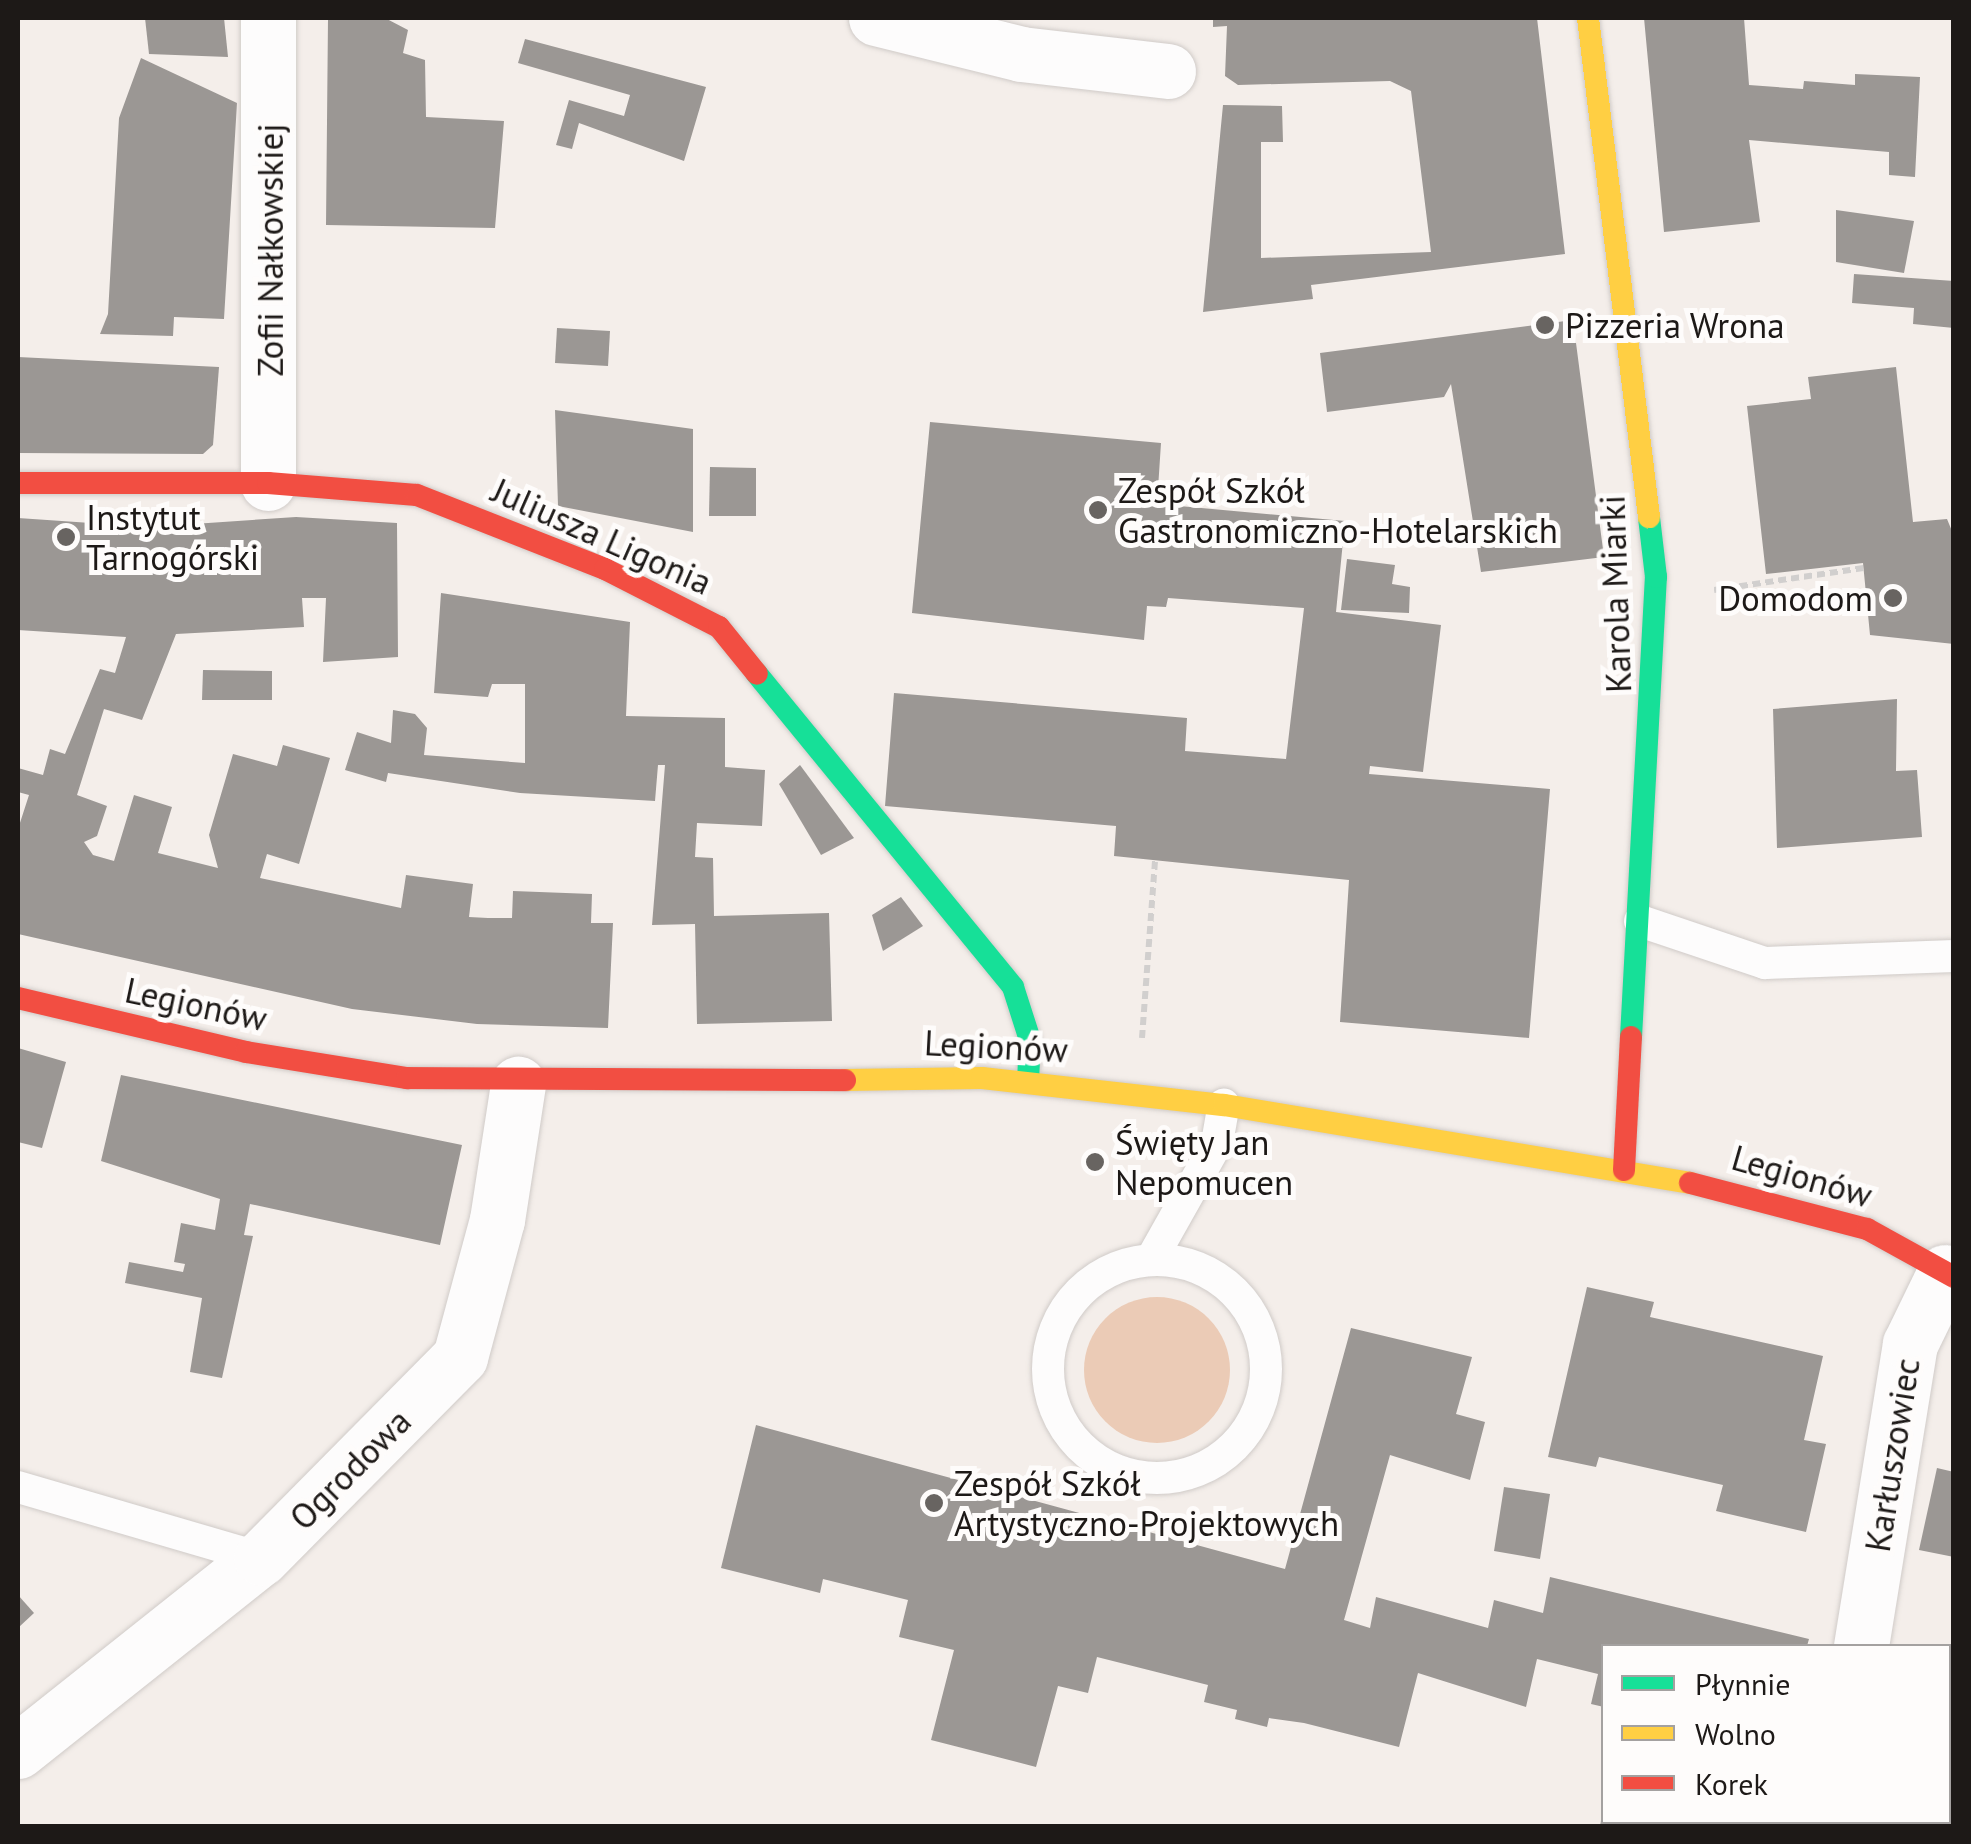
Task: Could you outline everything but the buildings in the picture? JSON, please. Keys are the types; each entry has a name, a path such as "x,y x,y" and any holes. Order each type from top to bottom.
{"street":[{"name":"Zofii Nałkowskiej","path":"268,18 268,483"},
{"path":"876,18 1022,54 1168,71"},
{"name":"Karola Miarki","path":"1588,18 1656,577 1624,1170"},
{"name":"Juliusza Ligonia","path":"18,483 268,483 417,494 605,570 719,627 1012,987 1030,1040 1028,1081"},
{"name":"Legionów","path":"18,998 356,1072 518,1084 863,1076 1028,1081 1224,1104 1624,1170 1828,1216 1950,1274"},
{"name":"Ogrodowa","path":"18,1751 262,1558 460,1357 496,1220 518,1084"},
{"name":"Karłuszowiec","path":"1861,1644 1910,1344 1950,1274"}],"lane":[{"path":"1640,920 1765,963 1954,956"},
{"path":"1151,1260 1188,1264 1221,1280 1247,1306 1263,1339 1267,1376 1258,1412 1238,1443 1175,1477 1123,1472 1078,1445 1048,1381 1050,1346 1086,1286 1151,1260 1217,1143 1224,1104"},
{"path":"18,1487 262,1558"}],"path":[{"path":"1698,592 1864,568"},
{"path":"1141,1054 1155,860"}],"shaded area":[{"path":"1157,1297 1185,1303 1209,1318 1224,1342 1230,1370 1224,1398 1209,1422 1185,1437 1157,1443 1129,1437 1105,1422 1090,1398 1084,1370 1090,1342 1105,1318 1129,1303"}],"traffic: fast":[{"path":"1631,1037 1656,577 1649,517"},
{"path":"757,674 1013,987 1030,1040 1028,1081"}],"traffic: slow":[{"path":"1588,18 1649,517"},
{"path":"845,1080 982,1078 1224,1105 1690,1183"}],"traffic: jam":[{"path":"18,483 268,483 417,495 605,569 719,627 757,674"},
{"path":"18,998 246,1052 407,1078 845,1080"},
{"path":"1624,1170 1631,1037"},
{"path":"1690,1183 1867,1229 1954,1277"}],"place":[{"name":"Pizzeria Wrona","path":"1545,325"},
{"name":"Zespół Szkół Gastronomiczno-Hotelarskich","path":"1098,510"},
{"name":"Instytut Tarnogórski","path":"66,537"},
{"name":"Domodom","path":"1893,598"},
{"name":"Święty Jan Nepomucen","path":"1095,1162"},
{"name":"Zespół Szkół Artystyczno-Projektowych","path":"934,1503"}]}
